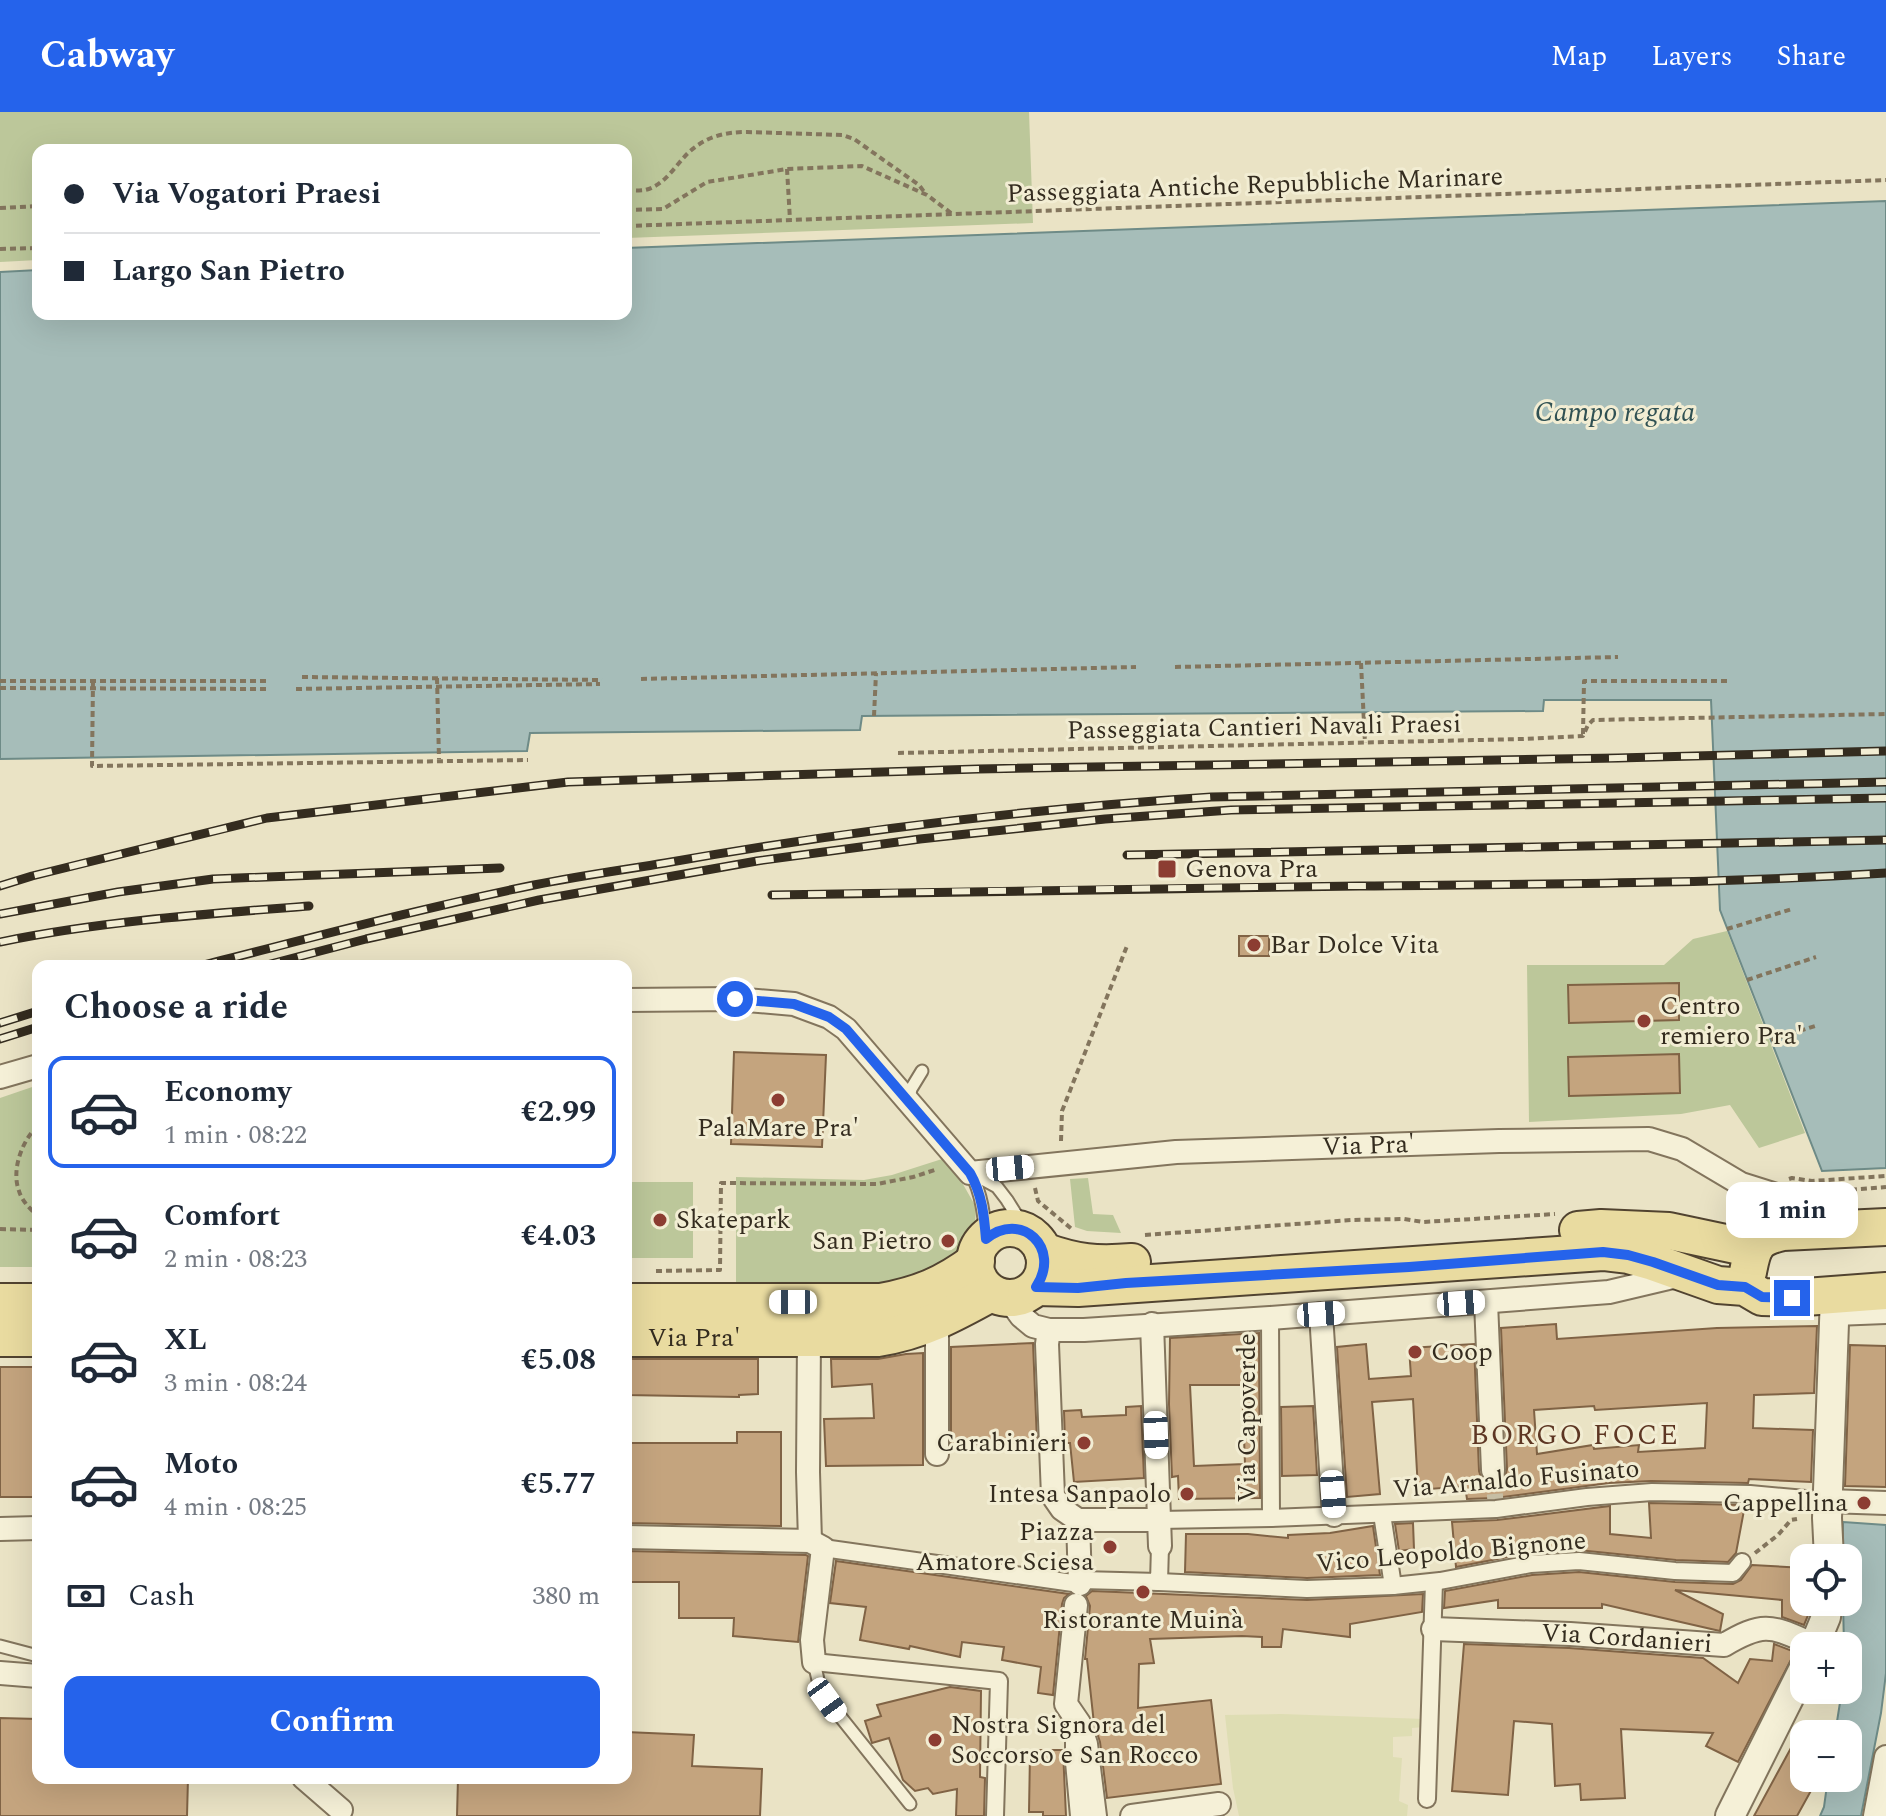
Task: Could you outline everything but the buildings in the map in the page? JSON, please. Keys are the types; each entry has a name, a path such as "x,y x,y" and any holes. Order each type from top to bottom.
{"main road":[{"path":"1035,1242 1045,1270 998,1275 993,1233 1010,1228 1035,1242 1063,1258 1109,1264 1601,1228 1669,1231 1760,1242 1783,1232 1886,1227"},
{"path":"1745,1287 1760,1242"},
{"name":"Via Pra'","path":"634,1286 881,1302 910,1297 949,1280 998,1275 1078,1288 1603,1252 1628,1255 1718,1285 1745,1287 1762,1297 1792,1298 1835,1306 1886,1291"},
{"name":"Via Pra'","path":"632,1338 878,1338 902,1334 937,1322 998,1275"},
{"path":"0,1302 32,1302"},
{"path":"0,1338 32,1338"}],"street":[{"path":"632,1000 735,999 794,1004 829,1017 846,1029 964,1165"},
{"path":"0,1077 32,1068"},
{"name":"Via Pra'","path":"964,1165 1062,1164 1176,1152 1649,1139 1682,1149 1741,1184 1776,1195 1811,1231"},
{"path":"1757,1190 1766,1203 1760,1242"},
{"path":"998,1275 1008,1298 1033,1326 1049,1330 1084,1330 1609,1292 1685,1273"},
{"path":"1486,1302 1493,1470"},
{"path":"1829,1544 1835,1306 1886,1315"},
{"path":"1321,1314 1334,1515"},
{"name":"Via Capoverde","path":"1270,1318 1271,1518"},
{"path":"937,1322 937,1454"},
{"path":"632,1537 816,1544 1079,1589 1159,1582 1152,1324"},
{"path":"1049,1330 1053,1496 1062,1509 1078,1520 1159,1510"},
{"path":"809,1338 808,1472 816,1544 814,1662 999,1681 995,1816"},
{"name":"Via Arnaldo Fusinato","path":"1159,1510 1271,1518 1382,1514 1496,1509 1652,1492 1750,1494 1828,1510"},
{"path":"1828,1510 1886,1503"},
{"path":"1382,1514 1393,1586"},
{"path":"1078,1520 1079,1589 1066,1704 1079,1723 1086,1744 1095,1816"},
{"path":"0,1529 32,1528"},
{"name":"Vico Leopoldo Bignone","path":"1159,1582 1307,1589 1434,1582 1531,1564 1579,1561 1675,1571 1733,1573 1742,1562"},
{"path":"1427,1799 1434,1582"},
{"name":"Via Cordanieri","path":"1433,1629 1570,1634 1724,1645 1762,1627 1783,1632 1790,1637"},
{"path":"0,1673 32,1676"},
{"path":"1730,1816 1790,1695"},
{"path":"1074,1716 1079,1816"},
{"path":"1875,1816 1886,1757"},
{"path":"310,1784 341,1814"},
{"path":"1132,1816 1219,1804"}],"lane":[{"path":"908,1102 911,1089 922,1071"},
{"path":"964,1165 997,1187 1035,1242"},
{"path":"964,1165 978,1188 998,1275"},
{"path":"0,1646 32,1654"},
{"path":"814,1662 827,1700 910,1804"}],"path":[{"path":"632,190 647,190 661,183 702,142 731,132 747,132 843,135 854,139 919,185 927,195"},
{"path":"632,210 663,209 707,182 787,169 862,166 927,195 952,214"},
{"path":"787,169 790,220"},
{"name":"Passeggiata Antiche Repubbliche Marinare","path":"632,226 1886,180"},
{"path":"0,208 32,206"},
{"path":"0,249 32,248"},
{"path":"1175,667 1618,657"},
{"path":"1361,663 1365,743"},
{"path":"641,679 1136,667"},
{"path":"874,716 876,673"},
{"path":"296,689 601,682 302,677"},
{"path":"437,678 439,759"},
{"path":"0,681 270,681"},
{"path":"93,681 92,766 528,760"},
{"path":"1583,736 1584,681 1728,681"},
{"path":"0,688 268,689"},
{"name":"Passeggiata Cantieri Navali Praesi","path":"898,753 1583,736 1593,720 1886,714"},
{"path":"1191,756 1196,747"},
{"path":"1727,929 1792,909"},
{"path":"1062,1164 1062,1111 1127,946"},
{"path":"1747,980 1816,957"},
{"path":"1771,1040 1815,1026"},
{"path":"32,1131 16,1169 19,1190 32,1211"},
{"path":"634,1286 720,1270 721,1183 877,1184 942,1167 964,1165"},
{"path":"1029,1166 1038,1201 1083,1234"},
{"path":"1782,1183 1792,1178 1812,1181 1886,1176"},
{"path":"1801,1188 1847,1190 1886,1187"},
{"path":"1136,1235 1404,1219"},
{"path":"0,1229 32,1230"},
{"path":"1742,1562 1765,1547 1791,1520 1828,1510"}],"green space":[{"path":"0,112 1029,112 1033,223 632,238 632,144 32,144 32,260 0,262"},
{"name":"Centro remiero Pra'","path":"1727,931 1805,1133 1759,1148 1730,1105 1681,1114 1529,1122 1527,965 1664,965 1693,939"},
{"path":"32,1087 32,1267 0,1267 0,1098"},
{"path":"942,1159 960,1179 976,1207 975,1226 963,1247 947,1265 897,1282 736,1285 736,1177 864,1180 892,1175"},
{"path":"1088,1178 1093,1214 1113,1215 1121,1233 1087,1231 1075,1227 1070,1179"},
{"name":"Skatepark","path":"632,1182 693,1182 693,1258 632,1258"},
{"path":"1225,1715 1425,1719 1424,1727 1412,1728 1412,1736 1393,1737 1393,1757 1402,1758 1399,1801 1408,1805 1407,1816 1239,1816"}],"water":[{"name":"Campo regata","path":"1886,201 1886,1168 1822,1171 1720,910 1711,700 1544,700 1543,711 862,716 860,730 530,733 527,751 0,759 0,272 32,270 32,320 632,320 632,248"},
{"path":"1843,1522 1886,1525 1886,1673 1861,1816 1820,1816 1826,1792 1862,1792 1862,1720 1837,1720 1840,1704 1862,1704 1862,1632 1844,1632 1843,1616 1862,1616 1862,1544 1843,1544"}],"tunnel":[{"path":"1493,1470 1496,1509"}],"railway":[{"path":"0,886 267,818 568,782 978,769 1886,751"},
{"path":"224,960 408,913 550,882 869,831 1006,815 1211,797 1886,782"},
{"path":"286,960 539,900 757,861 1105,819 1231,810 1886,798"},
{"path":"1127,855 1886,840"},
{"path":"0,914 118,892 213,879 500,868"},
{"path":"772,895 1623,883 1886,873"},
{"path":"0,942 115,923 309,906"},
{"path":"0,1023 32,1013"},
{"path":"0,1039 32,1029"}],"place":[{"name":"Genova Pra","path":"1167,869"},
{"name":"Bar Dolce Vita","path":"1254,945"},
{"name":"Centro remiero Pra'","path":"1644,1021"},
{"name":"PalaMare Pra'","path":"778,1100"},
{"name":"Skatepark","path":"660,1220"},
{"name":"San Pietro","path":"948,1241"},
{"name":"Coop","path":"1415,1352"},
{"name":"Carabinieri","path":"1084,1443"},
{"name":"Intesa Sanpaolo","path":"1187,1494"},
{"name":"Cappellina","path":"1864,1503"},
{"name":"Piazza Amatore Sciesa","path":"1110,1547"},
{"name":"Ristorante Muinà","path":"1143,1592"},
{"name":"Nostra Signora del Soccorso e San Rocco","path":"935,1740"}],"district":[{"name":"BORGO FOCE","path":"1575,1435"}],"route":[{"path":"735,999 794,1004 829,1017 846,1029 970,1173 978,1188 986,1239 993,1233 1010,1228 1034,1237 1045,1260 1045,1270 1036,1287 1078,1288 1603,1252 1653,1262 1718,1285 1745,1287 1762,1297 1792,1298"}]}
